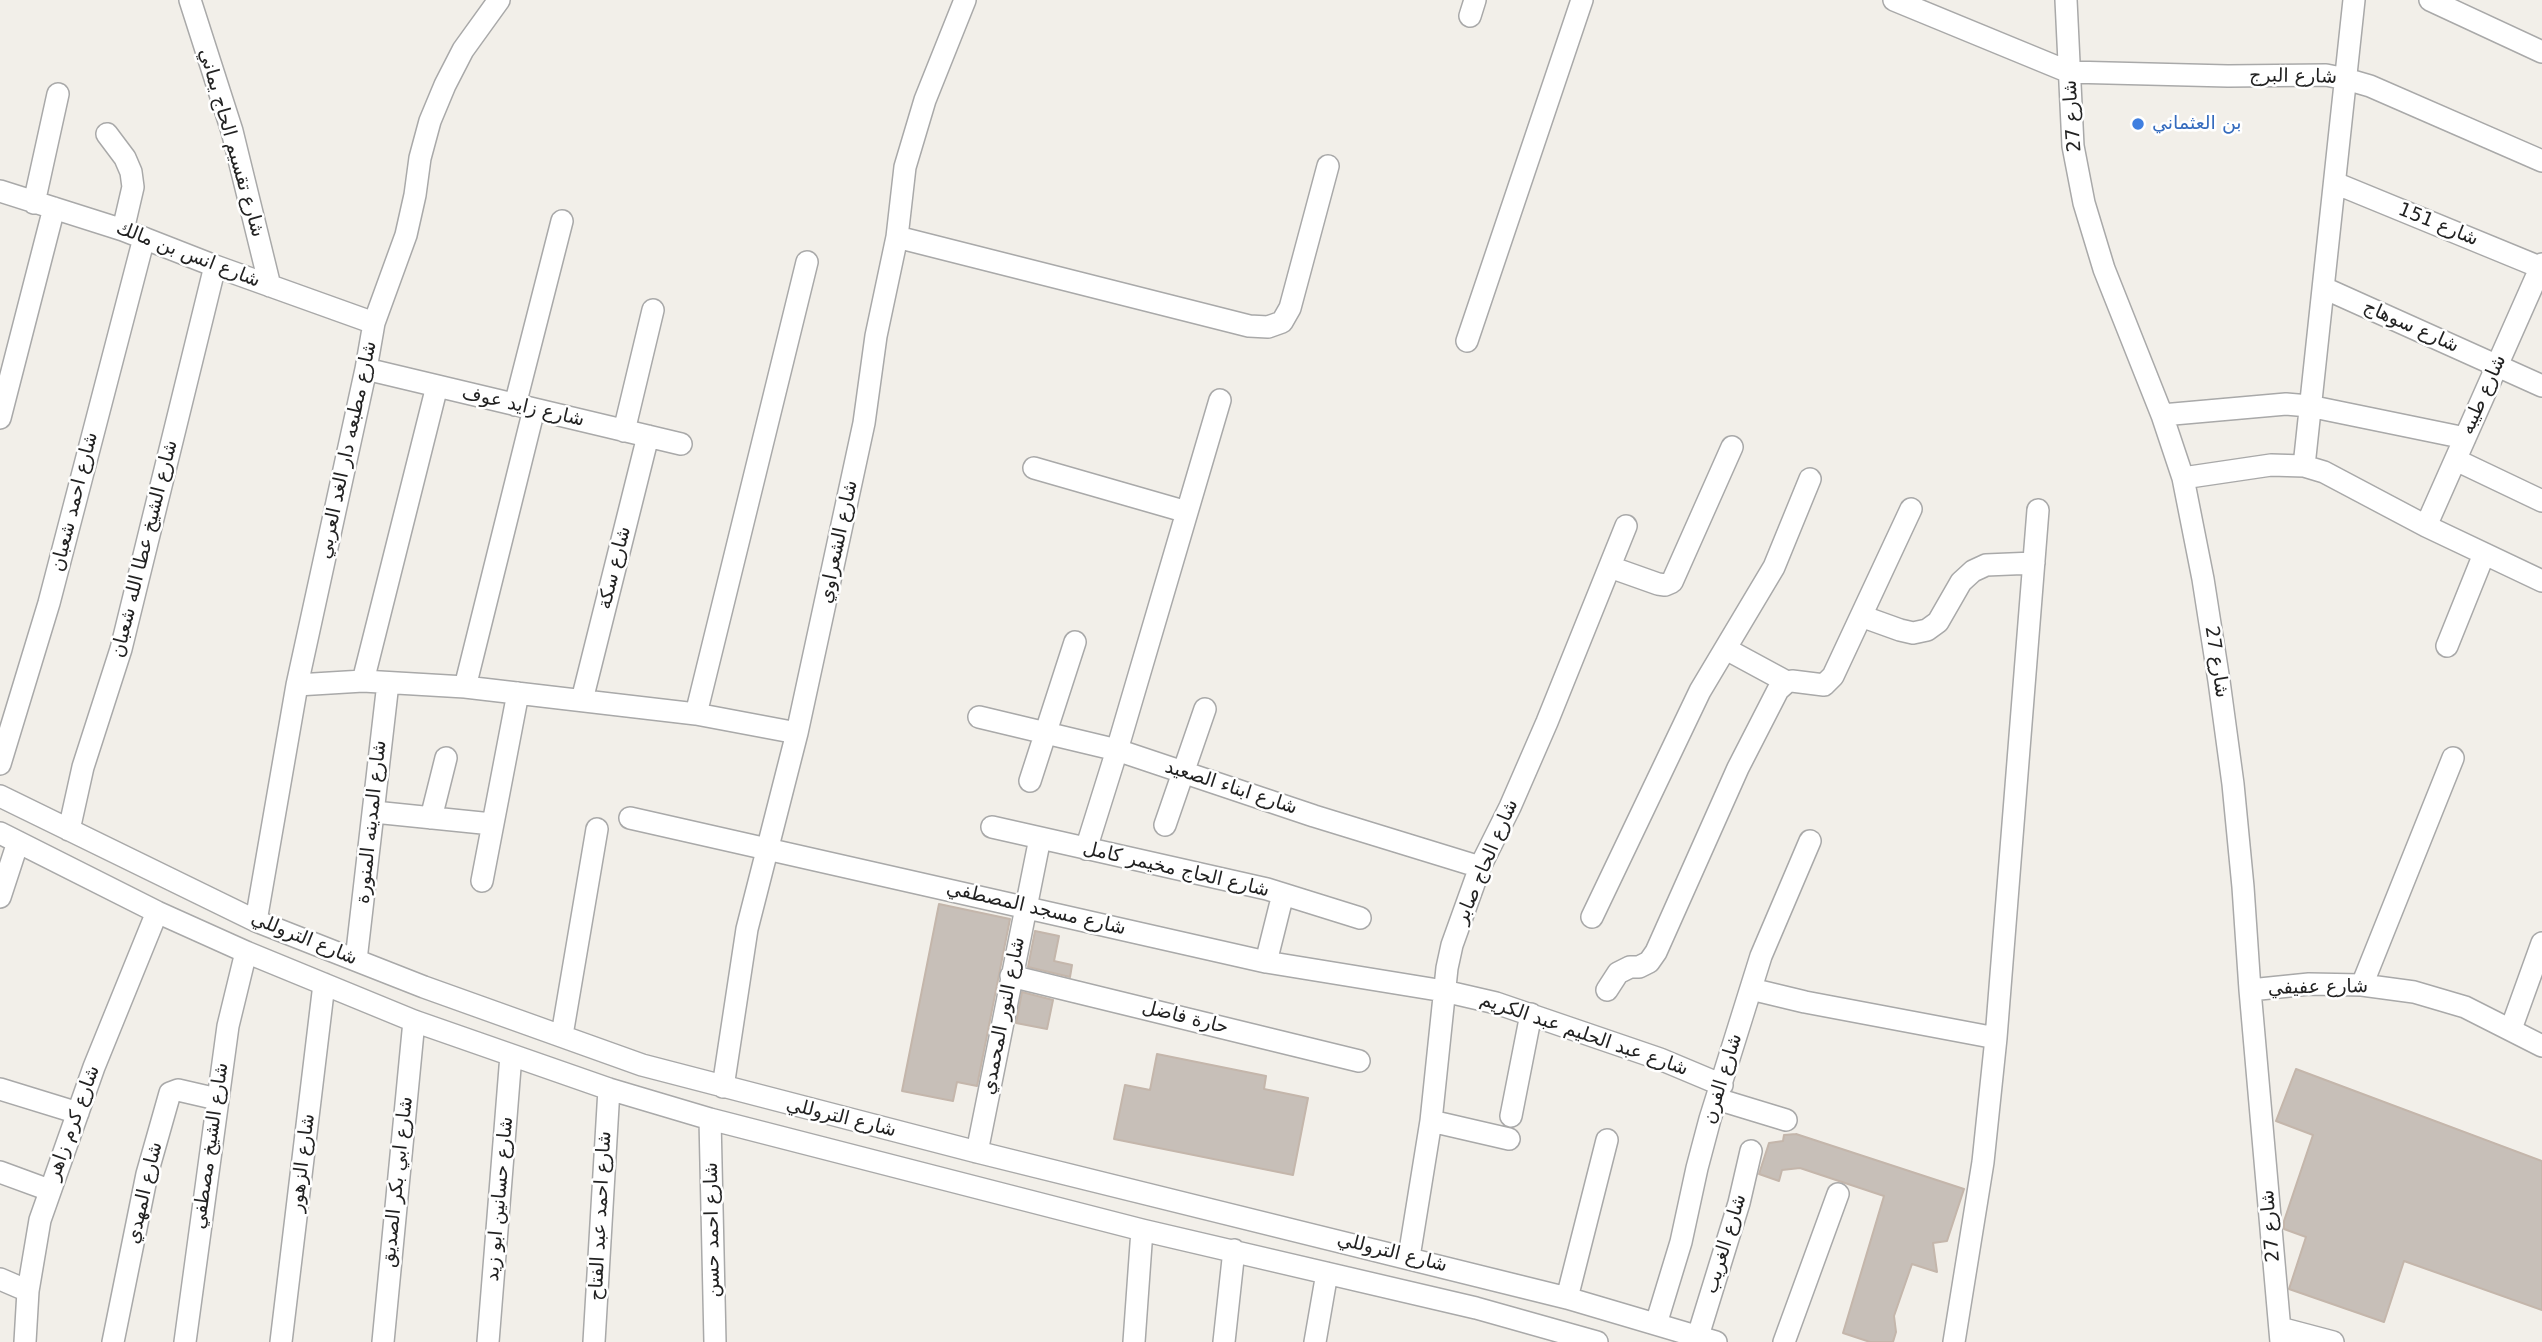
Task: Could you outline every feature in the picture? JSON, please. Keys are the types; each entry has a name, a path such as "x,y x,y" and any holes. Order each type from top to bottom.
{"street":[{"name":"شارع تقسيم الحاج يماني","path":"190,0 232,131 270,286"},
{"name":"شارع مطبعه دار الغد العربي","path":"256,921 298,685 374,323 405,234 415,195 419,158 430,121 444,85 463,50 499,0"},
{"name":"شارع الشعراوي","path":"723,1087 747,929 797,733 864,423 876,336 897,237 900,202 914,133 965,0"},
{"path":"1466,341 1582,0"},
{"path":"1894,0 2069,72"},
{"name":"شارع 27","path":"2066,0 2073,146 2084,203 2104,270 2162,415 2183,478 2203,579 2231,771 2243,887 2281,1335"},
{"path":"2304,466 2354,0"},
{"path":"2430,0 2542,52"},
{"name":"شارع البرج","path":"2069,72 2228,76 2326,75 2370,86 2542,161"},
{"path":"0,418 44,205 58,94"},
{"path":"107,134 125,158 131,172 133,187 123,230"},
{"path":"897,237 1249,326 1268,327 1282,322 1290,308 1328,166"},
{"name":"شارع 151","path":"2335,183 2542,266"},
{"name":"شارع انس بن مالك","path":"0,191 123,230 374,323"},
{"path":"465,687 562,221"},
{"name":"شارع احمد شعبان","path":"0,764 50,603 144,238"},
{"path":"696,714 807,262"},
{"name":"شارع الشيخ عطا الله شعبان","path":"69,830 78,786 121,649 215,266"},
{"name":"شارع طيبه","path":"2426,526 2542,266"},
{"name":"شارع سوهاج","path":"2324,288 2542,386"},
{"path":"624,430 653,310"},
{"name":"شارع زايد عوف","path":"366,369 681,444"},
{"path":"363,681 437,386"},
{"path":"1086,849 1220,400"},
{"path":"2162,415 2286,404 2309,406 2465,438"},
{"name":"شارع سكة","path":"582,700 648,436"},
{"path":"1610,567 1658,584 1672,582 1732,447"},
{"path":"2456,460 2542,501"},
{"path":"2183,478 2271,465 2304,466 2324,472 2426,526 2542,581"},
{"path":"1034,468 1187,512"},
{"path":"1592,917 1700,691 1774,567 1810,479"},
{"path":"1726,649 1787,682 1818,686 1829,682 1911,509"},
{"path":"1954,1342 1983,1162 1996,1038 2038,510"},
{"name":"شارع الحاج صابر","path":"1409,1257 1430,1121 1444,991 1452,945 1480,867 1542,735 1626,526"},
{"path":"2447,646 2484,554"},
{"path":"1861,616 1900,631 1913,633 1927,630 1938,622 1961,582 1973,571 1986,565 2034,564"},
{"path":"1030,781 1075,642"},
{"path":"298,685 363,681 465,687 696,714 797,733"},
{"path":"1607,990 1618,973 1630,967 1639,967 1649,961 1656,952 1738,768 1779,690 1787,682"},
{"name":"شارع المدينه المنورة","path":"356,960 388,683"},
{"path":"482,881 518,694"},
{"path":"1165,825 1205,709"},
{"name":"شارع ابناء الصعيد","path":"979,717 1117,750 1314,816 1480,867"},
{"path":"431,818 446,758"},
{"path":"2362,985 2453,758"},
{"name":"شارع التروللي","path":"0,796 256,921 492,1012 642,1065 977,1152 1409,1257 1567,1298 1707,1339"},
{"path":"374,812 492,824"},
{"name":"شارع مسجد المصطفي","path":"630,818 1266,962 1444,991"},
{"name":"شارع الحاج مخيمر كامل","path":"992,827 1283,894 1360,918"},
{"path":"562,1035 597,829"},
{"path":"0,897 9,838"},
{"name":"شارع التروللي","path":"9,838 157,912 246,952 414,1021 609,1089 710,1119 1142,1230 1476,1308 1597,1342"},
{"name":"شارع النور المحمدي","path":"977,1152 1040,838"},
{"name":"شارع الفرن","path":"1656,1324 1681,1242 1697,1168 1751,989 1770,932 1810,841"},
{"path":"1266,962 1283,894"},
{"name":"شارع كرم زاهر","path":"25,1342 28,1291 40,1220 49,1190 157,912"},
{"path":"2511,1029 2542,943"},
{"name":"شارع الشيخ مصطفي","path":"185,1342 228,1026 246,952"},
{"name":"حارة فاضل","path":"1011,976 1359,1060"},
{"name":"شارع الزهور","path":"281,1342 324,984"},
{"name":"شارع عفيفي","path":"2250,990 2309,984 2362,985 2414,992 2465,1007 2542,1046"},
{"path":"1751,989 1805,1002 1996,1038"},
{"name":"شارع عبد الحليم عبد الكريم","path":"1444,991 1531,1014 1660,1059 1719,1092 1786,1120"},
{"path":"1511,1116 1531,1014"},
{"name":"شارع ابي بكر الصديق","path":"383,1342 414,1021"},
{"name":"شارع حسانين ابو زيد","path":"488,1342 511,1055"},
{"path":"0,1089 78,1113"},
{"name":"شارع المهدي","path":"113,1342 147,1174 170,1093 176,1089 217,1099"},
{"name":"شارع احمد عبد الفتاح","path":"594,1342 609,1089"},
{"name":"شارع احمد حسن","path":"710,1119 715,1342"},
{"path":"1430,1121 1509,1139"},
{"path":"1567,1298 1607,1140"},
{"name":"شارع الغريب","path":"1707,1339 1751,1151"},
{"path":"0,1172 49,1190"},
{"path":"1784,1342 1838,1194"},
{"path":"1135,1342 1142,1230"},
{"path":"1224,1342 1234,1251"},
{"path":"1315,1342 1327,1273"},
{"path":"0,1279 28,1291"},
{"path":"2281,1335 2333,1342"}],"building":[{"path":"939,904 1010,919 977,1086 957,1082 953,1101 902,1091"},
{"path":"1035,931 1059,936 1054,961 1072,965 1070,977 1028,967"},
{"path":"1022,992 1053,1000 1047,1029 1016,1023"},
{"path":"1157,1054 1266,1076 1264,1089 1308,1098 1293,1175 1114,1139 1125,1085 1150,1090"},
{"path":"2296,1069 2542,1161 2542,1310 2404,1261 2384,1322 2289,1289 2306,1237 2284,1229 2284,1221 2313,1135 2276,1121"},
{"path":"1796,1134 1964,1189 1947,1241 1933,1243 1937,1272 1912,1264 1894,1316 1896,1332 1893,1342 1870,1342 1843,1333 1884,1196 1800,1168 1782,1170 1779,1181 1759,1174 1769,1143 1783,1141 1784,1135"}],"place":[{"name":"بن العثماني","path":"2138,124"}]}
